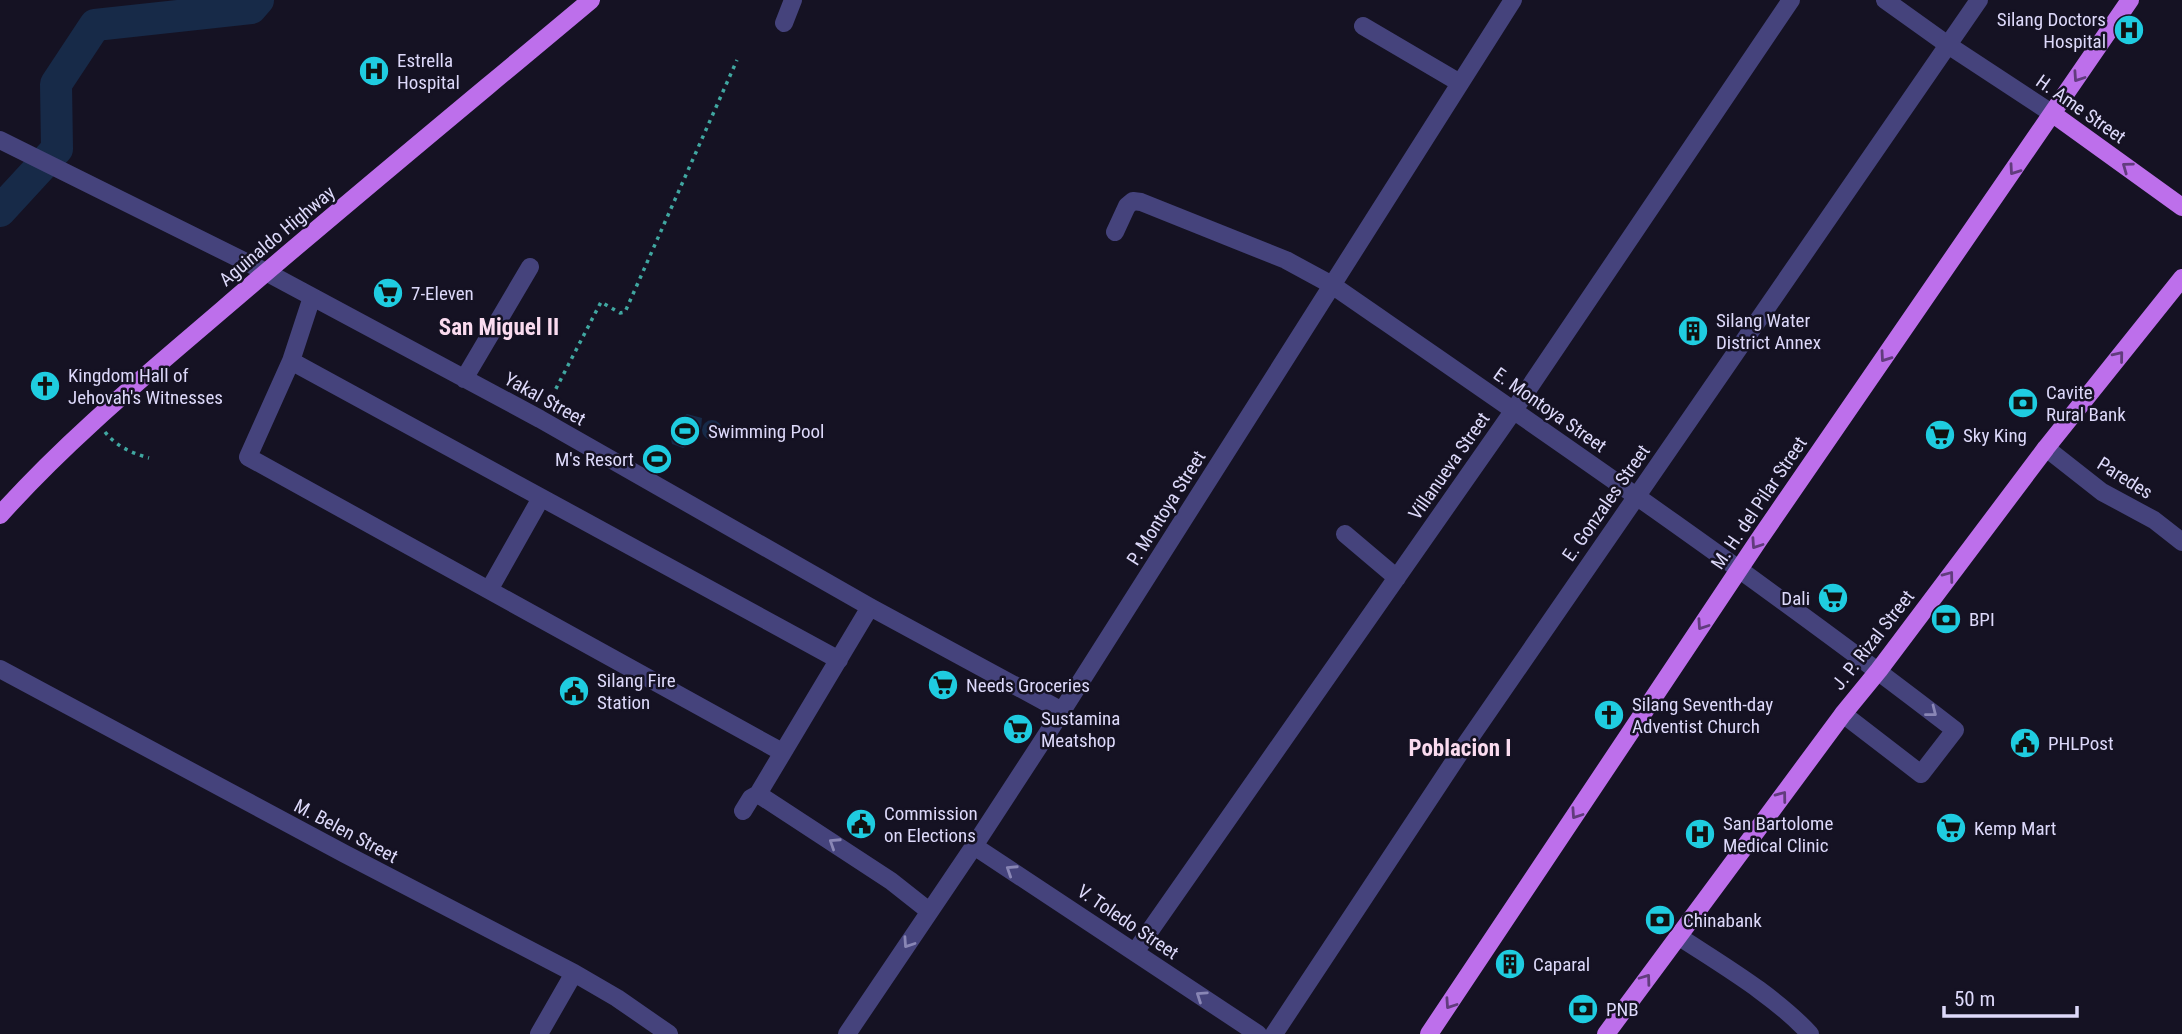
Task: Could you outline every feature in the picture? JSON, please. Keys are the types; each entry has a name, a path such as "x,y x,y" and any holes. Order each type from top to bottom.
{"main road":[{"name":"Aguinaldo Highway","path":"0,515 95,419 591,0"},
{"name":"M. H. del Pilar Street","path":"1429,1034 1740,568 2130,0"},
{"name":"H. Ame Street","path":"2053,114 2182,208"},
{"name":"J. P. Rizal Street","path":"1606,1034 1843,714 2046,448 2182,278"}],"street":[{"path":"784,23 793,0"},
{"name":"P. Montoya Street","path":"847,1034 1062,711 1513,0"},
{"name":"Villanueva Street","path":"1135,952 1514,410 1791,0"},
{"name":"H. Ame Street","path":"1885,0 2053,114"},
{"name":"E. Gonzales Street","path":"1274,1034 1461,751 1979,0"},
{"path":"1363,26 1460,83"},
{"name":"Yakal Street","path":"0,140 266,272 540,419 870,607 1062,711"},
{"name":"E. Montoya Street","path":"1115,232 1127,206 1133,201 1141,202 1286,260 1332,285 1740,568 1879,670 1955,730 1921,774 1843,714"},
{"path":"464,379 530,267"},
{"path":"312,297 291,362 248,457 782,752"},
{"path":"291,362 839,660"},
{"name":"Paredes","path":"2046,448 2102,492 2154,520 2182,541"},
{"path":"489,590 541,498"},
{"path":"1345,534 1397,578"},
{"path":"743,811 751,798 758,793 870,607"},
{"name":"M. Belen Street","path":"0,669 369,867 574,973 617,998 669,1034"},
{"path":"758,793 891,881 929,911"},
{"name":"V. Toledo Street","path":"974,846 1258,1034"},
{"path":"1678,936 1777,1003 1810,1034"},
{"path":"539,1034 574,973"}],"path":[{"path":"540,419 601,302 620,313 625,312 737,60"},
{"path":"95,419 111,440 132,453 149,458"}],"water":[{"name":"Swimming Pool","path":"687,414 702,418 701,429 693,434 683,448 672,444 672,435 677,423"},
{"name":"Swimming Pool","path":"712,420 719,423 722,430 719,437 712,440 705,437 702,430 705,423"}],"waterway":[{"path":"0,211 57,149 56,84 95,25 251,8 258,0"}],"place":[{"name":"Silang Doctors Hospital","path":"2129,30"},
{"name":"Estrella Hospital","path":"374,71"},
{"name":"7-Eleven","path":"388,293"},
{"name":"Silang Water District Annex","path":"1693,331"},
{"name":"Kingdom Hall of Jehovah's Witnesses","path":"45,386"},
{"name":"Cavite Rural Bank","path":"2023,403"},
{"name":"Swimming Pool","path":"685,431"},
{"name":"Sky King","path":"1940,435"},
{"name":"M's Resort","path":"657,459"},
{"name":"Dali","path":"1833,598"},
{"name":"BPI","path":"1946,619"},
{"name":"Needs Groceries","path":"943,685"},
{"name":"Silang Fire Station","path":"574,691"},
{"name":"Silang Seventh-day Adventist Church","path":"1609,715"},
{"name":"Sustamina Meatshop","path":"1018,729"},
{"name":"PHLPost","path":"2025,743"},
{"name":"Commission on Elections","path":"861,824"},
{"name":"Kemp Mart","path":"1951,828"},
{"name":"San Bartolome Medical Clinic","path":"1700,834"},
{"name":"Chinabank","path":"1660,920"},
{"name":"Caparal","path":"1510,964"},
{"name":"PNB","path":"1583,1009"}],"district":[{"name":"San Miguel II","path":"499,327"},
{"name":"Poblacion I","path":"1460,748"}]}
